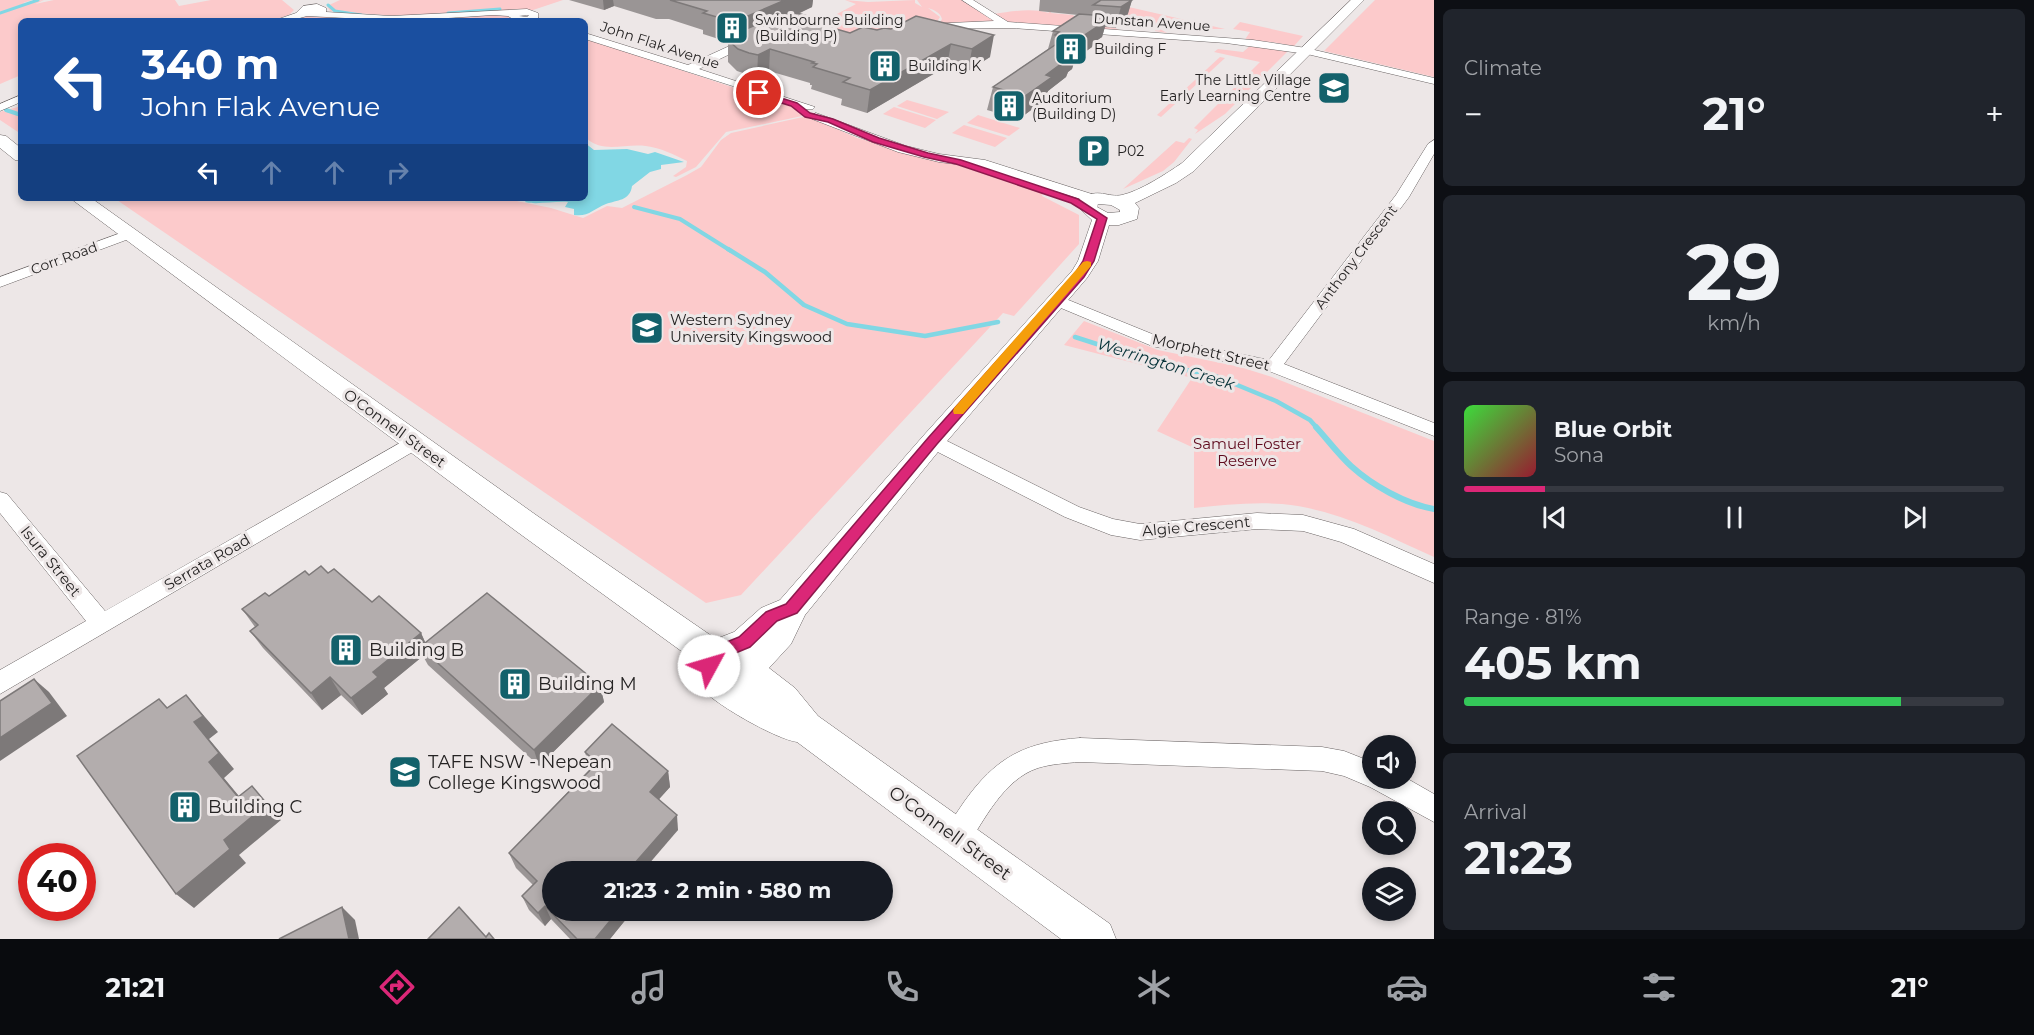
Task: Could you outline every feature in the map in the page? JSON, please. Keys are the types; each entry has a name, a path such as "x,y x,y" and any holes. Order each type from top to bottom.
{"street":[{"path":"967,0 1009,26"},
{"path":"732,665 767,651 785,627 791,609 933,441 1085,268 1094,208 1116,220 1127,217 1131,212 1130,208 1122,202 1170,179 1188,167 1358,0"},
{"path":"288,18 309,12 383,18"},
{"path":"412,18 493,12 515,14 513,17 515,18"},
{"name":"Dunstan Avenue","path":"915,30 965,24 1009,26 1224,40 1305,52"},
{"path":"687,69 763,34"},
{"name":"John Flak Avenue","path":"588,37 813,112 876,140 927,156 958,161 1094,208"},
{"path":"1305,52 1434,81"},
{"path":"0,101 18,98"},
{"path":"0,108 18,99"},
{"path":"0,140 18,154"},
{"name":"Anthony Crescent","path":"1273,366 1402,197 1434,144"},
{"name":"O'Connell Street","path":"83,201 414,442 732,665 773,716 792,725 806,728 1095,939"},
{"name":"Corr Road","path":"0,282 129,234"},
{"name":"Morphett Street","path":"1055,300 1158,342 1273,366 1434,430"},
{"name":"Algie Crescent","path":"933,441 1072,512 1111,527 1140,532 1257,521 1303,523 1347,535 1434,574"},
{"name":"Serrata Road","path":"0,682 414,442"},
{"name":"Isura Street","path":"0,499 102,624"},
{"path":"956,838 990,785 999,776 1023,761 1052,752 1080,750 1322,759 1362,771"},
{"path":"1399,789 1434,809"}],"green space":[{"path":"0,0 32,0 23,3 28,4 44,0 35,4 54,0 175,0 179,6 211,0 282,0 294,10 289,15 280,18 18,18 18,76 0,84"},
{"path":"340,0 563,0 533,10 412,17 330,11 327,6"},
{"path":"845,0 868,2 915,0 915,3 922,7 917,0 963,0 995,22 939,24 942,19 940,15 928,8 940,17 936,23 880,38 854,40 783,22 788,20 819,21 812,23 816,28 827,22 840,25 843,23 842,17 835,15 856,4"},
{"path":"1098,0 1225,29 1213,29 1166,20 1160,29 1167,33 1155,31 1158,27 1145,24 1148,21 1121,15 1114,24 1128,27 1113,27 1121,31 1010,23 994,14 1029,10 1049,13 1043,5 1052,7 1051,13 1073,15 1079,21"},
{"path":"1375,0 1434,0 1434,77 1324,51"},
{"path":"491,14 507,15 511,18 433,18"},
{"path":"312,15 350,18 298,18"},
{"path":"1240,22 1303,36 1294,46 1244,41 1250,32 1233,29"},
{"path":"588,39 792,107 802,116 726,132 696,167 676,177 673,176 686,167 687,161 667,152 638,145 607,147 588,139"},
{"path":"1251,45 1288,51 1225,114 1195,134 1198,130 1194,128 1260,62 1214,52 1218,49 1243,52"},
{"path":"1220,57 1225,58 1161,117 1157,115"},
{"path":"907,100 949,112 937,119 897,106"},
{"path":"18,107 18,132 0,120 0,112"},
{"path":"894,107 936,120 925,128 883,114"},
{"path":"978,115 1020,128 1009,136 967,123"},
{"name":"Western Sydney University Kingswood","path":"803,117 819,121 857,138 954,164 1043,193 1042,196 1079,215 1079,244 1014,316 1003,313 741,595 706,603 118,201 517,201 583,218 607,206 622,208 701,167 721,140 731,133"},
{"path":"964,125 1007,138 995,147 952,133"},
{"path":"1189,138 1192,139 1174,162 1163,171 1123,189 1176,141 1184,143"},
{"name":"Samuel Foster Reserve","path":"1084,321 1158,350 1240,367 1272,377 1434,441 1434,557 1360,524 1322,511 1282,504 1260,503 1194,508 1194,448 1157,431 1192,378 1064,345"}],"water":[{"path":"588,145 594,150 627,149 648,154 655,152 684,162 661,165 661,169 650,172 632,186 626,197 584,215 574,215 574,209 565,207 568,202 525,202 588,201"}],"building":[{"path":"670,0 785,0 734,22"},
{"path":"1101,0 1132,0 1121,7 1093,5"},
{"path":"797,13 811,17 805,20 850,33 863,27 877,30 891,29 916,16 994,35 972,49 951,44 870,90 843,82 850,78 813,67 817,64 812,63 814,62 770,49 758,55 749,53 738,49 728,40 730,36 772,18 783,21 795,17"},
{"path":"1079,14 1108,16 1077,40 1055,35 1059,32 1053,31"},
{"path":"1058,43 1078,48 1069,54 1073,55 1046,75 1052,77 1025,96 993,87"},
{"name":"Building B","path":"321,566 328,573 334,569 372,602 379,596 421,633 373,672 378,677 351,698 330,677 311,693 250,631 258,625 242,609 265,593 269,596 305,571 309,575"},
{"name":"Building M","path":"487,593 600,685 534,750 420,647"},
{"path":"34,679 52,703 0,738 0,701"},
{"name":"Building C","path":"186,695 203,716 194,722 219,753 209,762 238,797 252,786 267,804 224,840 230,849 176,894 77,756 159,699 167,708"},
{"path":"612,724 668,771 650,792 677,815 637,861 542,861 542,909 538,913 522,896 537,881 509,853 597,763 585,752"},
{"path":"342,907 349,939 279,939"},
{"path":"459,907 486,937 489,933 494,939 428,939"},
{"path":"560,921 610,921 595,939 577,939"}],"waterway":[{"path":"0,13 38,0"},
{"path":"328,5 335,11 361,15"},
{"path":"448,13 500,9"},
{"name":"Werrington Creek","path":"6,110 18,114"},
{"name":"Werrington Creek","path":"634,207 680,219 731,251"},
{"name":"Werrington Creek","path":"728,249 765,272 804,305 847,324 925,336 998,322"},
{"name":"Werrington Creek","path":"1075,337 1165,366 1213,375 1276,401 1310,420 1317,428"},
{"name":"Werrington Creek","path":"1316,427 1346,461 1369,480 1412,503 1434,509"}],"slow traffic":[{"path":"959,411 1087,264"}],"place":[{"name":"Swinbourne Building (Building P)","path":"732,28"},
{"name":"Building F","path":"1071,49"},
{"name":"Building K","path":"885,66"},
{"name":"The Little Village Early Learning Centre","path":"1334,88"},
{"name":"Auditorium (Building D)","path":"1009,106"},
{"name":"P02","path":"1094,151"},
{"name":"Western Sydney University Kingswood","path":"647,328"},
{"name":"Building B","path":"346,650"},
{"name":"Building M","path":"515,684"},
{"name":"TAFE NSW - Nepean College Kingswood","path":"405,772"},
{"name":"Building C","path":"185,807"}],"route":[{"path":"709,666 715,654 745,642 772,617 791,609 933,441 1085,268 1102,218 1091,213 1086,206 1074,201 958,161 927,156 876,140 846,129 831,120 807,115 794,104 759,93"}]}
